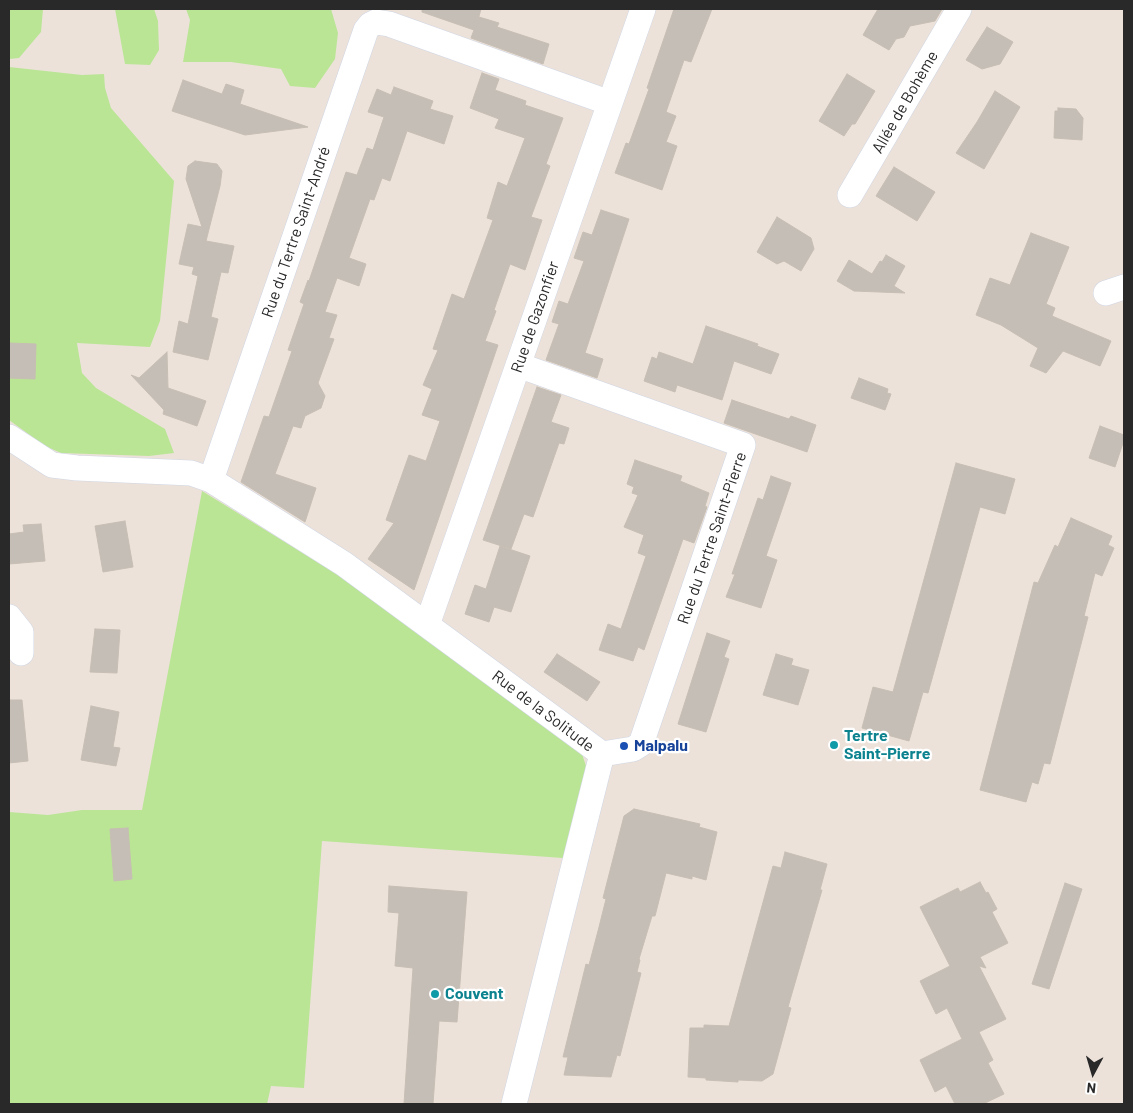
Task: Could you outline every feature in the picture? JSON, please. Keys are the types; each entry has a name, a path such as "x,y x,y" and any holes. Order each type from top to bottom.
{"street":[{"name":"Rue de Gazonfier","path":"426,625 643,9"},
{"name":"Allée de Bohème","path":"850,195 959,9"},
{"name":"Rue du Tertre Saint-André","path":"211,480 366,30 370,25 376,22 389,24 610,103"},
{"name":"Rue du Tertre Saint-Pierre","path":"518,365 743,445 641,744 633,749 602,754"},
{"path":"9,437 52,465 77,468 191,473 211,480"},
{"name":"Rue de la Solitude","path":"211,480 344,564 602,754 514,1104"},
{"path":"9,617 20,632 21,653"}],"green space":[{"path":"9,9 43,9 41,32 19,58 9,59"},
{"path":"115,9 154,9 158,21 159,50 150,65 125,64"},
{"path":"186,9 331,9 338,33 335,59 315,88 290,86 281,69 231,62 183,62 190,20"},
{"path":"9,67 82,75 104,74 105,88 111,108 174,181 160,321 150,347 77,343 82,373 96,388 165,429 174,453 149,456 61,453 45,446 9,420"},
{"path":"202,491 353,584 582,754 586,766 563,858 322,841 304,1088 271,1086 267,1104 9,1104 9,812 48,815 82,810 142,810"}],"building":[{"path":"422,9 481,9 478,20 479,17 499,23 497,27 549,44 543,64 471,38 474,30 422,12"},
{"path":"674,9 712,9 691,62 684,60 666,112 676,116 666,142 677,146 662,190 615,173 626,143 629,144 649,89 647,88"},
{"path":"878,9 942,9 935,21 910,26 904,37 896,39 889,50 863,35"},
{"path":"987,27 1013,42 1000,64 982,69 966,60"},
{"path":"482,73 499,79 495,90 526,101 525,105 563,118 546,164 550,166 531,217 542,220 525,270 510,264 494,310 496,311 485,341 498,345 414,590 368,559 394,523 386,520 409,455 426,461 440,421 422,415 432,389 423,385 438,350 433,349 452,294 464,299 493,220 487,218 498,182 507,186 525,138 495,128 499,119 470,108"},
{"path":"847,74 875,91 855,124 852,124 844,136 819,121"},
{"path":"183,80 222,94 226,84 244,90 240,104 308,127 245,135 172,111"},
{"path":"394,87 433,101 430,109 453,116 444,144 407,131 390,181 382,178 374,200 370,199 349,258 366,264 359,286 337,278 325,312 337,315 329,338 334,339 318,383 325,396 321,408 305,416 301,428 293,426 275,474 316,488 305,522 241,482 264,416 269,417 292,351 288,350 304,304 300,302 346,172 357,175 367,148 373,150 384,117 368,112 377,89 391,95"},
{"path":"995,91 1020,107 984,169 956,153"},
{"path":"1058,108 1076,109 1083,118 1082,140 1054,138 1055,111 1058,111"},
{"path":"195,161 217,164 222,171 206,241 234,246 228,273 221,272 211,317 218,319 208,360 173,352 179,321 188,324 198,276 192,274 194,267 179,264 188,224 202,227 186,179 188,166"},
{"path":"894,167 935,192 917,221 876,196"},
{"path":"601,210 629,219 585,353 603,359 597,378 546,360 559,324 552,322 559,301 568,304 584,261 574,258 583,232 592,235"},
{"path":"777,217 811,238 814,249 801,271 784,261 777,264 757,252"},
{"path":"1031,233 1069,247 1046,304 1055,308 1052,316 1111,341 1100,366 1063,351 1046,373 1030,366 1038,348 1001,325 976,315 990,278 1010,285"},
{"path":"886,255 905,266 894,286 905,293 854,291 837,281 849,260 872,274"},
{"path":"706,326 758,344 757,346 779,354 771,374 734,361 722,400 677,385 675,392 644,381 652,357 657,359 659,352 693,364"},
{"path":"9,343 36,344 35,379 9,378"},
{"path":"167,352 168,388 206,401 197,426 163,414 164,410 131,375 139,378"},
{"path":"859,378 888,389 887,393 891,394 885,410 851,398"},
{"path":"537,387 561,395 551,422 569,428 564,444 559,443 533,517 524,514 511,549 483,540"},
{"path":"732,400 789,419 791,416 816,425 807,452 724,423"},
{"path":"1100,426 1124,435 1115,467 1089,458"},
{"path":"635,460 682,476 680,481 709,493 705,506 707,507 694,543 683,539 644,650 638,647 633,661 599,650 608,624 621,629 646,556 638,553 644,535 624,527 638,495 632,493 634,487 627,484"},
{"path":"956,463 1015,479 1005,514 980,507 928,693 923,692 909,741 862,728 873,687 893,692"},
{"path":"771,476 791,483 766,556 777,560 761,608 726,597 758,498 763,500"},
{"path":"1071,518 1112,536 1108,545 1114,548 1102,576 1095,573 1084,616 1088,617 1050,764 1044,763 1038,784 1032,782 1026,802 980,790 1034,582 1038,583 1055,545 1058,547"},
{"path":"125,521 133,567 103,572 95,526"},
{"path":"41,524 45,561 9,564 9,534 24,532 23,525"},
{"path":"500,546 530,556 511,612 494,607 489,622 465,614 475,585 486,589"},
{"path":"95,629 120,630 117,673 90,672"},
{"path":"707,633 730,641 724,657 729,659 706,732 678,724"},
{"path":"557,654 600,682 587,701 544,672"},
{"path":"776,654 793,659 791,665 809,670 798,705 763,695"},
{"path":"10,700 22,700 28,761 9,763"},
{"path":"91,706 119,712 113,747 120,748 116,766 81,760"},
{"path":"634,809 700,824 699,827 717,832 706,880 692,876 692,879 666,873 655,916 652,916 639,959 637,972 641,973 620,1056 617,1055 611,1077 564,1075 568,1057 563,1057 586,964 589,965 598,931 606,899 603,898 624,816"},
{"path":"128,828 132,879 114,881 110,829"},
{"path":"785,852 827,864 820,890 822,890 788,1007 791,1008 773,1074 762,1081 738,1080 738,1082 688,1077 690,1028 704,1028 704,1025 729,1026 773,866 781,868"},
{"path":"980,882 997,909 992,912 1008,943 980,957 986,968 979,966 1006,1019 979,1032 993,1060 988,1063 1004,1094 983,1104 955,1104 946,1086 935,1092 920,1060 962,1039 947,1008 936,1014 920,981 950,966 920,907 958,888 960,892"},
{"path":"1065,883 1082,889 1049,989 1032,984"},
{"name":"Couvent","path":"389,886 467,892 457,1022 439,1021 433,1104 404,1104 413,968 395,966 399,913 388,912"}],"place":[{"name":"Tertre Saint-Pierre","path":"834,745"},
{"name":"Malpalu","path":"624,746"},
{"name":"Couvent","path":"435,994"}]}
